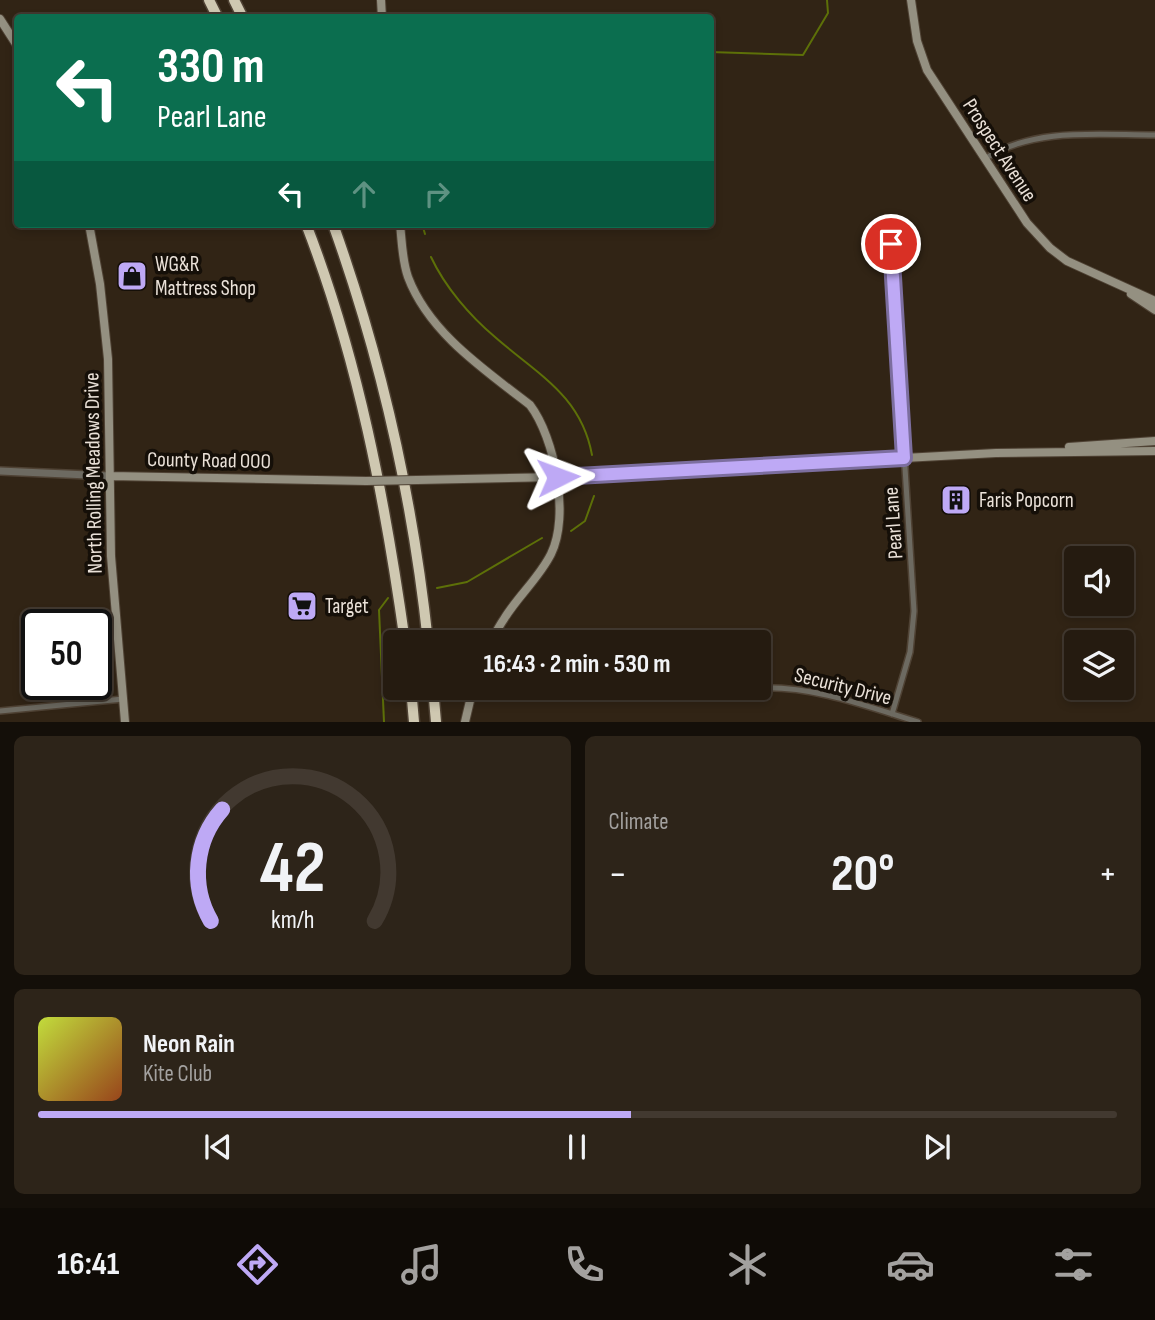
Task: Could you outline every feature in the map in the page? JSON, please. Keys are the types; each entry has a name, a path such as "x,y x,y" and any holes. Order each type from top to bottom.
{"highway":[{"path":"308,228 320,260 369,433 389,532 403,630"},
{"path":"334,228 365,321 393,432 413,530 426,630"},
{"path":"412,700 414,722"},
{"path":"434,700 436,722"}],"main road":[{"name":"Prospect Avenue","path":"911,0 917,41 927,70 1027,223 1045,243 1067,261 1111,281"},
{"path":"0,19 14,41"},
{"name":"North Rolling Meadows Drive","path":"90,228 100,284 108,359 111,556 125,722"},
{"path":"400,228 404,262 409,280 421,304 452,341 530,405 540,418 558,477 558,535 551,553 497,630"},
{"path":"1111,281 1155,300"},
{"path":"1111,281 1155,310"},
{"path":"1038,452 1092,444 1155,441"},
{"path":"1038,452 1155,451"},
{"name":"County Road OOO","path":"110,476 366,481 558,477 1038,452"},
{"path":"465,722 469,700"}],"street":[{"path":"986,158 1006,147 1039,137 1155,135"},
{"name":"Pearl Lane","path":"891,244 914,618 908,659 892,714"},
{"name":"County Road OOO","path":"0,471 110,476"},
{"name":"Security Drive","path":"771,688 815,691 918,722"},
{"path":"0,711 123,699"}],"waterway":[{"path":"714,52 803,55 828,13 827,0"},
{"path":"423,228 425,234"},
{"path":"431,257 451,290 476,320 568,401 578,416 592,455"},
{"path":"571,531 585,521 594,496"},
{"path":"437,588 467,582 542,538"},
{"path":"384,722 379,610 388,598"}],"place":[{"name":"WG&R Mattress Shop","path":"132,276"},
{"name":"Faris Popcorn","path":"956,500"},
{"name":"Target","path":"302,606"}],"route":[{"path":"558,477 904,458 891,244"}]}
